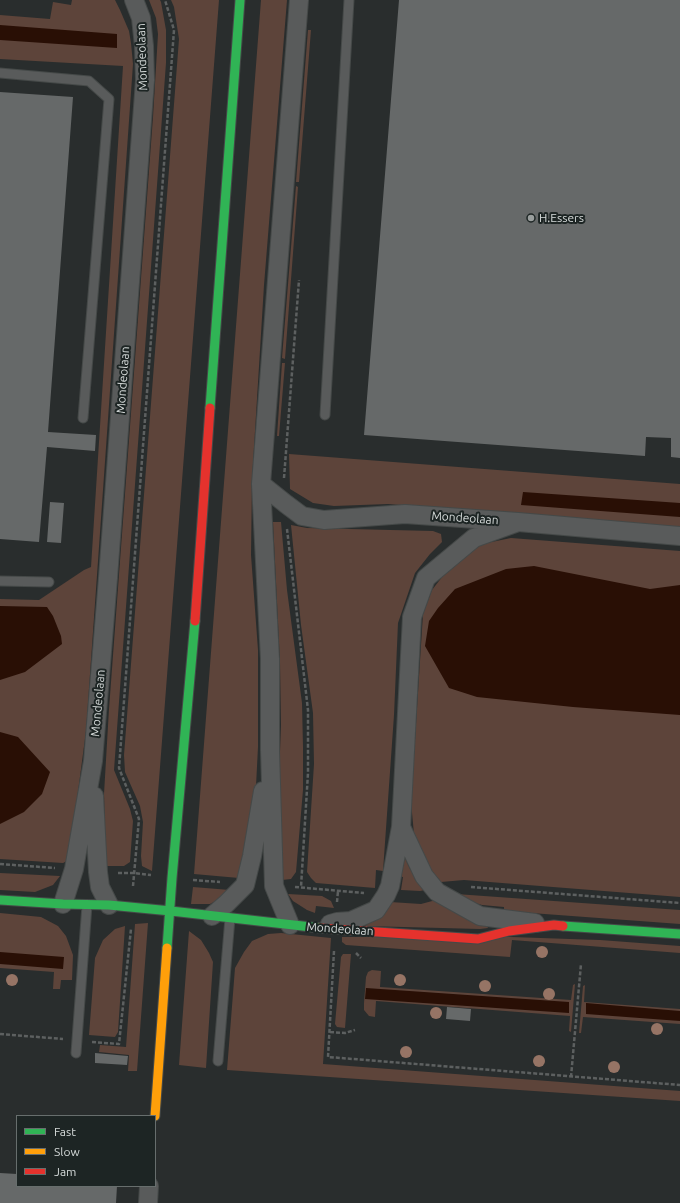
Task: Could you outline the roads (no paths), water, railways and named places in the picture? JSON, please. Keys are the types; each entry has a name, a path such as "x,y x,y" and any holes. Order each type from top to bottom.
{"street":[{"name":"Mondeolaan","path":"93,761 145,80 141,18 134,0"},
{"path":"155,1115 171,911 172,878 195,626 240,0"},
{"path":"290,925 274,886 270,750 270,659 261,484 299,0"},
{"name":"Mondeolaan","path":"261,484 302,516 324,520 405,514 680,536"},
{"path":"314,928 337,922 351,921 376,910 390,886 401,827 412,618 426,578 474,538 518,522"},
{"path":"212,916 245,885 252,856 270,750"},
{"path":"63,904 74,869 93,761"},
{"path":"93,761 98,872 100,887 109,905"},
{"path":"401,827 424,876 437,892 480,916 554,925"},
{"name":"Mondeolaan","path":"0,900 109,905 314,928 478,939 509,931 554,925 680,934"},
{"path":"148,1203 149,1187"}],"lane":[{"path":"325,415 349,0"},
{"path":"0,73 90,81 109,99 83,418"},
{"path":"0,581 49,582"},
{"path":"76,1053 88,905"},
{"path":"218,1061 230,918"}],"place":[{"name":"H.Essers","path":"531,218"}]}
